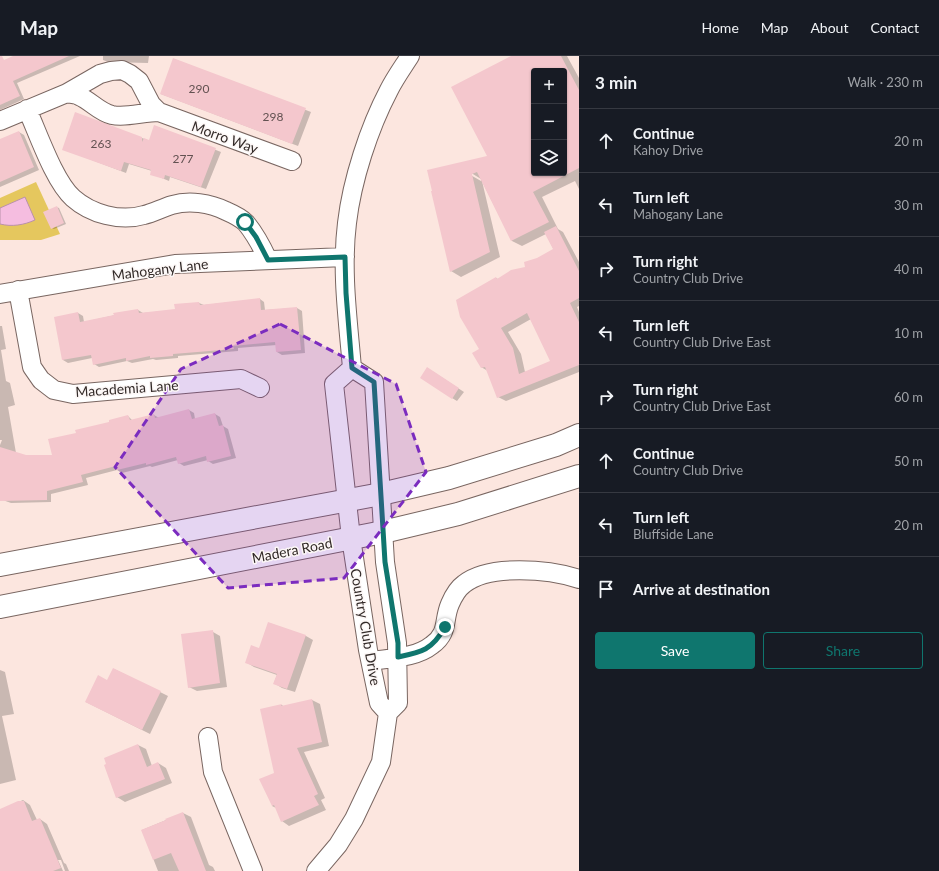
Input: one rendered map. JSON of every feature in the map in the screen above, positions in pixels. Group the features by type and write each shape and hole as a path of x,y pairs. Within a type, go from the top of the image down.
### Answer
{"main road":[{"path":"0,565 381,494 449,478 556,445 579,435"},
{"name":"Madera Road","path":"0,607 383,532 458,514 579,476"}],"street":[{"path":"352,368 346,293 345,257 347,222 355,181 368,139 389,91 410,56"},
{"path":"0,121 67,93 100,74 122,70 139,81 152,104 159,112"},
{"name":"Morro Way","path":"67,93 78,95 102,112 112,115 123,116 148,112 159,112 292,161"},
{"path":"27,109 57,176 72,197 84,206 98,213 128,218 143,216 173,205 187,203 205,204 221,208 245,222 256,237 268,260"},
{"name":"Mahogany Lane","path":"0,294 176,264 345,257"},
{"name":"Macademia Lane","path":"18,290 32,367 41,380 54,390 73,394 241,380 260,388"},
{"name":"Country Club Drive","path":"316,871 338,845 354,819 382,762 388,712 398,703 398,643 385,562 374,382 352,368 334,384 351,538 371,661 379,703 388,712"},
{"path":"371,661 398,657 425,650 438,640 445,627 449,605 457,590 473,579 488,573 515,570 542,571 579,579"},
{"path":"208,737 213,772 253,871"}],"highlighted area":[{"path":"280,324 396,384 426,472 344,578 228,588 115,467 181,369"}],"shaded area":[{"path":"36,182 60,234 41,240 0,240 0,198"},
{"path":"25,197 35,220 18,225 0,224 0,208"}],"building":[{"path":"0,56 2,56 4,60 13,56 69,56 13,81 20,96 0,105"},
{"path":"511,56 561,56 579,90 579,168 567,174 567,68 531,68 531,176 564,176 533,192 549,222 511,241 477,172 472,174 490,252 450,272 427,170 487,156 451,87"},
{"path":"173,58 306,108 292,144 160,94"},
{"path":"75,112 142,137 142,142 144,138 149,140 154,125 216,148 201,187 165,175 164,179 150,175 151,170 124,162 121,171 62,150"},
{"path":"19,131 34,167 0,182 0,139"},
{"path":"57,206 64,223 51,229 43,212"},
{"path":"556,226 579,271 579,298 570,303 579,322 579,365 497,398 485,367 481,368 472,353 479,349 460,317 456,300 496,277 497,279 511,270 525,267 524,262 537,258 553,249 544,232","holes":["527,313 550,361 519,374 513,348 501,328"]},
{"path":"260,298 261,310 297,307 301,350 276,352 275,342 233,346 234,349 173,354 173,356 150,358 150,356 126,361 126,358 93,365 91,355 62,360 54,317 78,312 80,322 114,315 113,313 138,309 139,313 175,309 174,304 199,302 200,305"},
{"path":"427,367 459,388 452,399 420,378"},
{"path":"189,409 192,419 215,413 219,426 223,425 231,456 207,462 206,456 178,464 176,457 146,465 146,463 117,470 116,466 81,475 83,482 47,491 47,500 0,501 0,447 26,455 52,455 48,439 76,433 75,430 109,422 109,420 128,415 130,420 154,414 155,418"},
{"path":"268,622 306,635 287,689 273,684 277,674 245,663 251,645 259,648"},
{"path":"213,630 220,683 188,688 181,634"},
{"path":"113,668 161,691 142,730 85,702 98,675 107,680"},
{"path":"312,699 322,742 297,748 318,794 314,796 319,805 281,822 274,805 272,806 259,779 274,773 260,709"},
{"path":"138,744 147,767 158,762 165,779 116,798 104,765 106,764 104,758"},
{"path":"18,801 24,801 32,821 40,818 61,868 53,871 0,871 0,809"},
{"path":"183,812 206,871 179,871 171,853 153,860 141,830"}],"route":[{"path":"245,222 256,237 268,260 345,257 346,293 352,368 374,382 385,562 398,643 398,657 425,650 438,640 445,627"}]}
